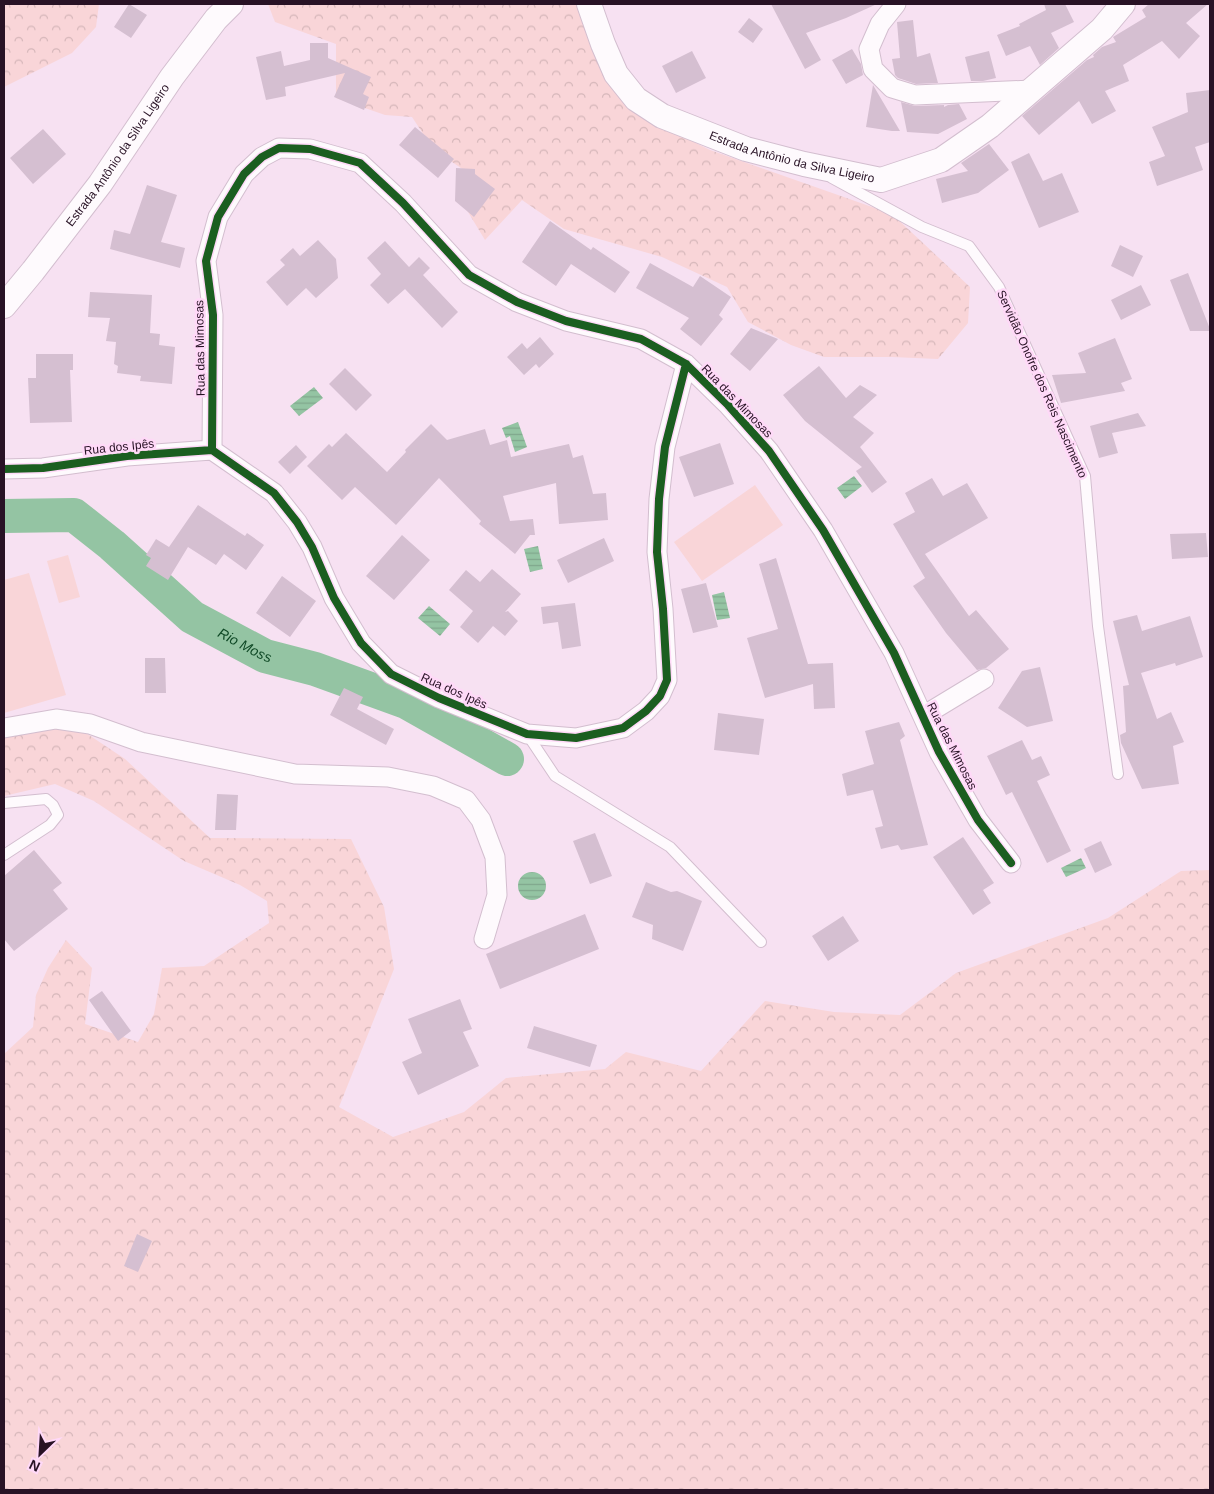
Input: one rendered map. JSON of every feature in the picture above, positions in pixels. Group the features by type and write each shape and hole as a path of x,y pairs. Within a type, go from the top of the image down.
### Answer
{"street":[{"name":"Estrada Antônio da Silva Ligeiro","path":"589,4 616,74 636,98 662,116 746,149 804,164 881,180 940,160 990,126 1102,29 1123,4"},
{"path":"896,4 880,24 868,50 873,69 892,88 915,95 1032,90"},
{"name":"Estrada Antônio da Silva Ligeiro","path":"4,306 100,184 219,9"},
{"name":"Rua das Mimosas","path":"212,450 213,314 206,260 218,217 244,174 262,157 279,148 310,149 360,163 403,203 469,275 518,302 566,321 641,338 686,364 728,405 769,451 823,530 894,653 940,752 978,820 1011,863"},
{"name":"Rua dos Ipês","path":"4,469 43,468 128,456 212,450 274,493 297,522 312,548 334,598 360,642 391,674 439,698 527,734 576,738 623,728 646,711 660,696 667,680 664,609 657,552 659,498 665,447 686,364"},
{"path":"923,716 984,679"},
{"path":"4,728 56,719 90,724 141,742 295,774 388,778 433,786 466,800 482,820 495,857 497,895 484,939"}],"lane":[{"name":"Servidão Onofre dos Reis Nascimento","path":"804,164 922,226 969,246 998,287 1086,476 1098,626 1118,774"},
{"path":"527,734 555,776 670,847 761,942"},
{"path":"4,803 46,799 53,805 58,815 50,825 4,855"}],"green space":[{"path":"4,4 99,4 96,27 72,53 4,87"},
{"path":"268,4 585,4 597,51 632,111 710,150 892,214 970,287 968,323 938,359 824,357 791,345 748,322 727,287 662,257 564,229 522,200 485,240 465,207 480,181 433,149 412,117 385,115 336,98 336,44 275,22"},
{"path":"755,485 783,525 702,581 674,542"},
{"path":"68,555 80,597 59,603 47,561"},
{"path":"29,573 66,695 4,713 4,580"},
{"path":"4,725 83,731 125,759 210,838 351,839 384,907 394,969 339,1107 393,1137 464,1112 506,1078 605,1069 626,1052 701,1071 765,1001 834,1012 900,1015 956,973 1108,918 1181,871 1210,870 1210,1490 4,1490 4,1054 33,1027 36,995 48,968 66,940 92,968 85,1024 138,1042 154,1014 162,968 204,966 269,923 267,901 240,885 184,861 94,801 55,784 4,796"}],"shaded area":[{"path":"314,387 323,398 299,416 290,406"},
{"path":"518,422 527,447 515,452 510,436 506,438 502,428"},
{"path":"854,476 862,486 845,499 837,488"},
{"path":"538,546 543,569 530,572 524,549"},
{"path":"724,592 730,618 717,620 712,595"},
{"path":"429,606 450,624 440,636 418,618"},
{"path":"1081,858 1086,868 1066,877 1061,868"},
{"path":"532,872 542,876 546,886 542,896 532,900 522,896 518,886 522,876"}],"building":[{"path":"129,4 147,15 131,38 114,27"},
{"path":"771,4 877,4 806,33 821,60 805,69"},
{"path":"1044,4 1065,4 1074,22 1051,33 1059,48 1040,65 1030,46 1006,56 997,35 1020,26 1019,24 1046,10"},
{"path":"1149,4 1208,4 1186,23 1200,36 1179,59 1162,41 1123,65 1129,81 1105,91 1116,111 1092,124 1079,101 1039,135 1022,116 1087,60 1094,57 1093,55 1102,47 1116,42 1113,37 1146,17 1142,10"},
{"path":"749,18 763,29 753,43 738,32"},
{"path":"913,20 917,57 930,53 938,83 916,84 898,78 895,75 892,59 900,58 897,22"},
{"path":"310,43 328,43 328,58 371,77 363,94 369,97 364,110 334,97 345,73 285,87 286,96 266,100 256,57 281,51 284,66 310,60"},
{"path":"852,49 861,64 863,75 846,84 832,60"},
{"path":"692,51 706,78 676,93 662,66"},
{"path":"989,51 996,78 971,81 965,57"},
{"path":"873,85 900,131 866,127"},
{"path":"1210,90 1210,142 1195,147 1203,170 1157,186 1149,162 1165,156 1152,127 1188,112 1186,93"},
{"path":"901,102 915,106 944,105 944,107 959,104 967,119 938,134 907,132"},
{"path":"415,127 454,159 438,178 399,145"},
{"path":"43,129 66,154 33,184 10,158"},
{"path":"989,144 1009,170 978,193 942,203 936,179 968,171 961,163"},
{"path":"1029,153 1043,181 1062,173 1079,212 1039,228 1011,162"},
{"path":"456,168 475,169 475,174 495,189 474,217 455,201"},
{"path":"147,185 177,195 161,242 185,248 180,268 110,249 114,230 130,234"},
{"path":"550,221 591,250 593,247 630,272 615,293 571,264 556,286 522,262"},
{"path":"318,240 336,259 338,278 316,298 306,288 287,306 266,282 285,265 280,260 293,248 300,256"},
{"path":"385,241 409,267 419,257 430,268 423,275 458,312 442,328 405,289 388,304 370,285 381,274 367,258"},
{"path":"1120,245 1143,256 1133,277 1111,266"},
{"path":"650,263 693,287 700,276 731,297 719,315 723,319 701,346 680,329 689,318 636,288"},
{"path":"1188,273 1210,331 1190,331 1170,280"},
{"path":"1141,285 1151,305 1121,320 1111,300"},
{"path":"90,292 152,295 150,333 160,334 159,345 175,347 172,384 140,381 141,376 117,373 118,366 114,364 116,342 106,341 110,318 88,317"},
{"path":"751,328 778,339 750,371 730,354"},
{"path":"540,337 554,354 539,368 536,364 524,375 507,357 522,343 527,349"},
{"path":"1115,338 1132,379 1121,383 1125,391 1061,403 1052,375 1086,373 1078,353"},
{"path":"36,354 73,354 73,370 70,370 72,422 30,423 28,378 36,378"},
{"path":"819,366 846,398 860,385 877,395 853,417 874,433 860,447 887,482 872,493 856,471 862,467 805,421 783,395"},
{"path":"345,368 372,395 356,411 329,384"},
{"path":"1138,413 1146,426 1112,433 1118,453 1099,458 1090,426"},
{"path":"431,424 447,440 485,429 490,445 507,440 511,457 569,444 573,458 583,455 593,494 606,493 608,520 559,524 556,483 503,496 510,521 533,519 535,535 530,535 515,554 479,524 481,521 439,478 396,525 355,487 342,500 307,466 329,444 332,447 346,433 387,472 406,452 405,450"},
{"path":"720,443 734,484 694,497 679,457"},
{"path":"296,445 307,457 290,474 278,462"},
{"path":"932,478 943,496 967,483 988,518 925,554 969,616 976,610 1009,649 986,668 977,670 946,633 913,586 925,578 893,524 915,512 905,493"},
{"path":"198,505 245,536 247,533 264,545 246,570 224,554 216,565 188,547 168,580 146,566 151,558 146,555 156,539 169,547"},
{"path":"1206,533 1208,557 1172,559 1170,534"},
{"path":"402,535 430,560 394,600 366,576"},
{"path":"604,538 614,561 568,583 557,560"},
{"path":"776,558 808,664 833,663 835,708 814,709 813,684 765,698 747,638 778,629 759,564"},
{"path":"492,569 521,594 505,612 508,611 518,621 505,636 493,626 478,643 460,627 473,611 449,590 466,570 480,582"},
{"path":"282,576 316,601 290,637 256,613"},
{"path":"706,583 718,627 693,633 681,589"},
{"path":"575,603 581,646 562,649 558,622 543,624 541,607"},
{"path":"1137,615 1142,631 1190,616 1203,657 1176,666 1175,663 1141,673 1157,719 1171,712 1184,742 1173,746 1179,784 1142,789 1121,743 1120,735 1126,732 1123,686 1129,685 1113,621"},
{"path":"145,658 165,658 166,693 145,693"},
{"path":"1040,667 1053,721 1027,727 998,708 1022,671"},
{"path":"344,688 363,697 357,709 394,729 386,745 330,715"},
{"path":"718,713 764,719 759,755 714,750"},
{"path":"899,722 905,736 900,740 928,845 901,850 898,845 881,849 875,828 883,826 873,790 847,796 842,774 874,764 865,731"},
{"path":"1022,740 1032,760 1041,756 1050,775 1037,781 1071,851 1047,863 1012,792 1006,795 987,756"},
{"path":"217,794 238,795 236,830 215,830"},
{"path":"595,833 612,876 590,884 573,841"},
{"path":"963,837 994,883 983,890 991,903 973,915 933,857"},
{"path":"1101,841 1112,865 1095,873 1084,849"},
{"path":"34,850 62,883 53,890 68,909 14,951 4,939 4,876"},
{"path":"646,882 702,901 683,951 652,939 653,925 632,917"},
{"path":"585,914 599,949 500,989 486,954"},
{"path":"843,916 859,941 828,961 812,936"},
{"path":"102,991 131,1031 118,1041 89,1000"},
{"path":"460,999 472,1029 463,1032 479,1066 418,1095 402,1062 422,1053 408,1019"},
{"path":"534,1026 597,1045 590,1067 527,1048"},
{"path":"137,1234 152,1241 138,1272 124,1266"}],"waterway":[{"name":"Rio Moss","path":"4,516 74,515 112,545 192,617 265,656 315,669 406,702 507,759"}],"cycle path":[{"path":"212,450 213,315 206,261 218,217 244,174 262,157 279,148 310,149 360,163 403,203 469,275 517,302 566,321 641,339 686,364 728,405 769,451 823,530 894,653 939,752 978,820 1011,863"},
{"path":"4,469 43,468 127,456 212,450 274,493 297,522 312,547 334,598 361,643 391,674 439,698 527,734 576,738 623,728 646,711 660,696 667,680 663,609 657,552 659,499 665,447 686,364"}]}
